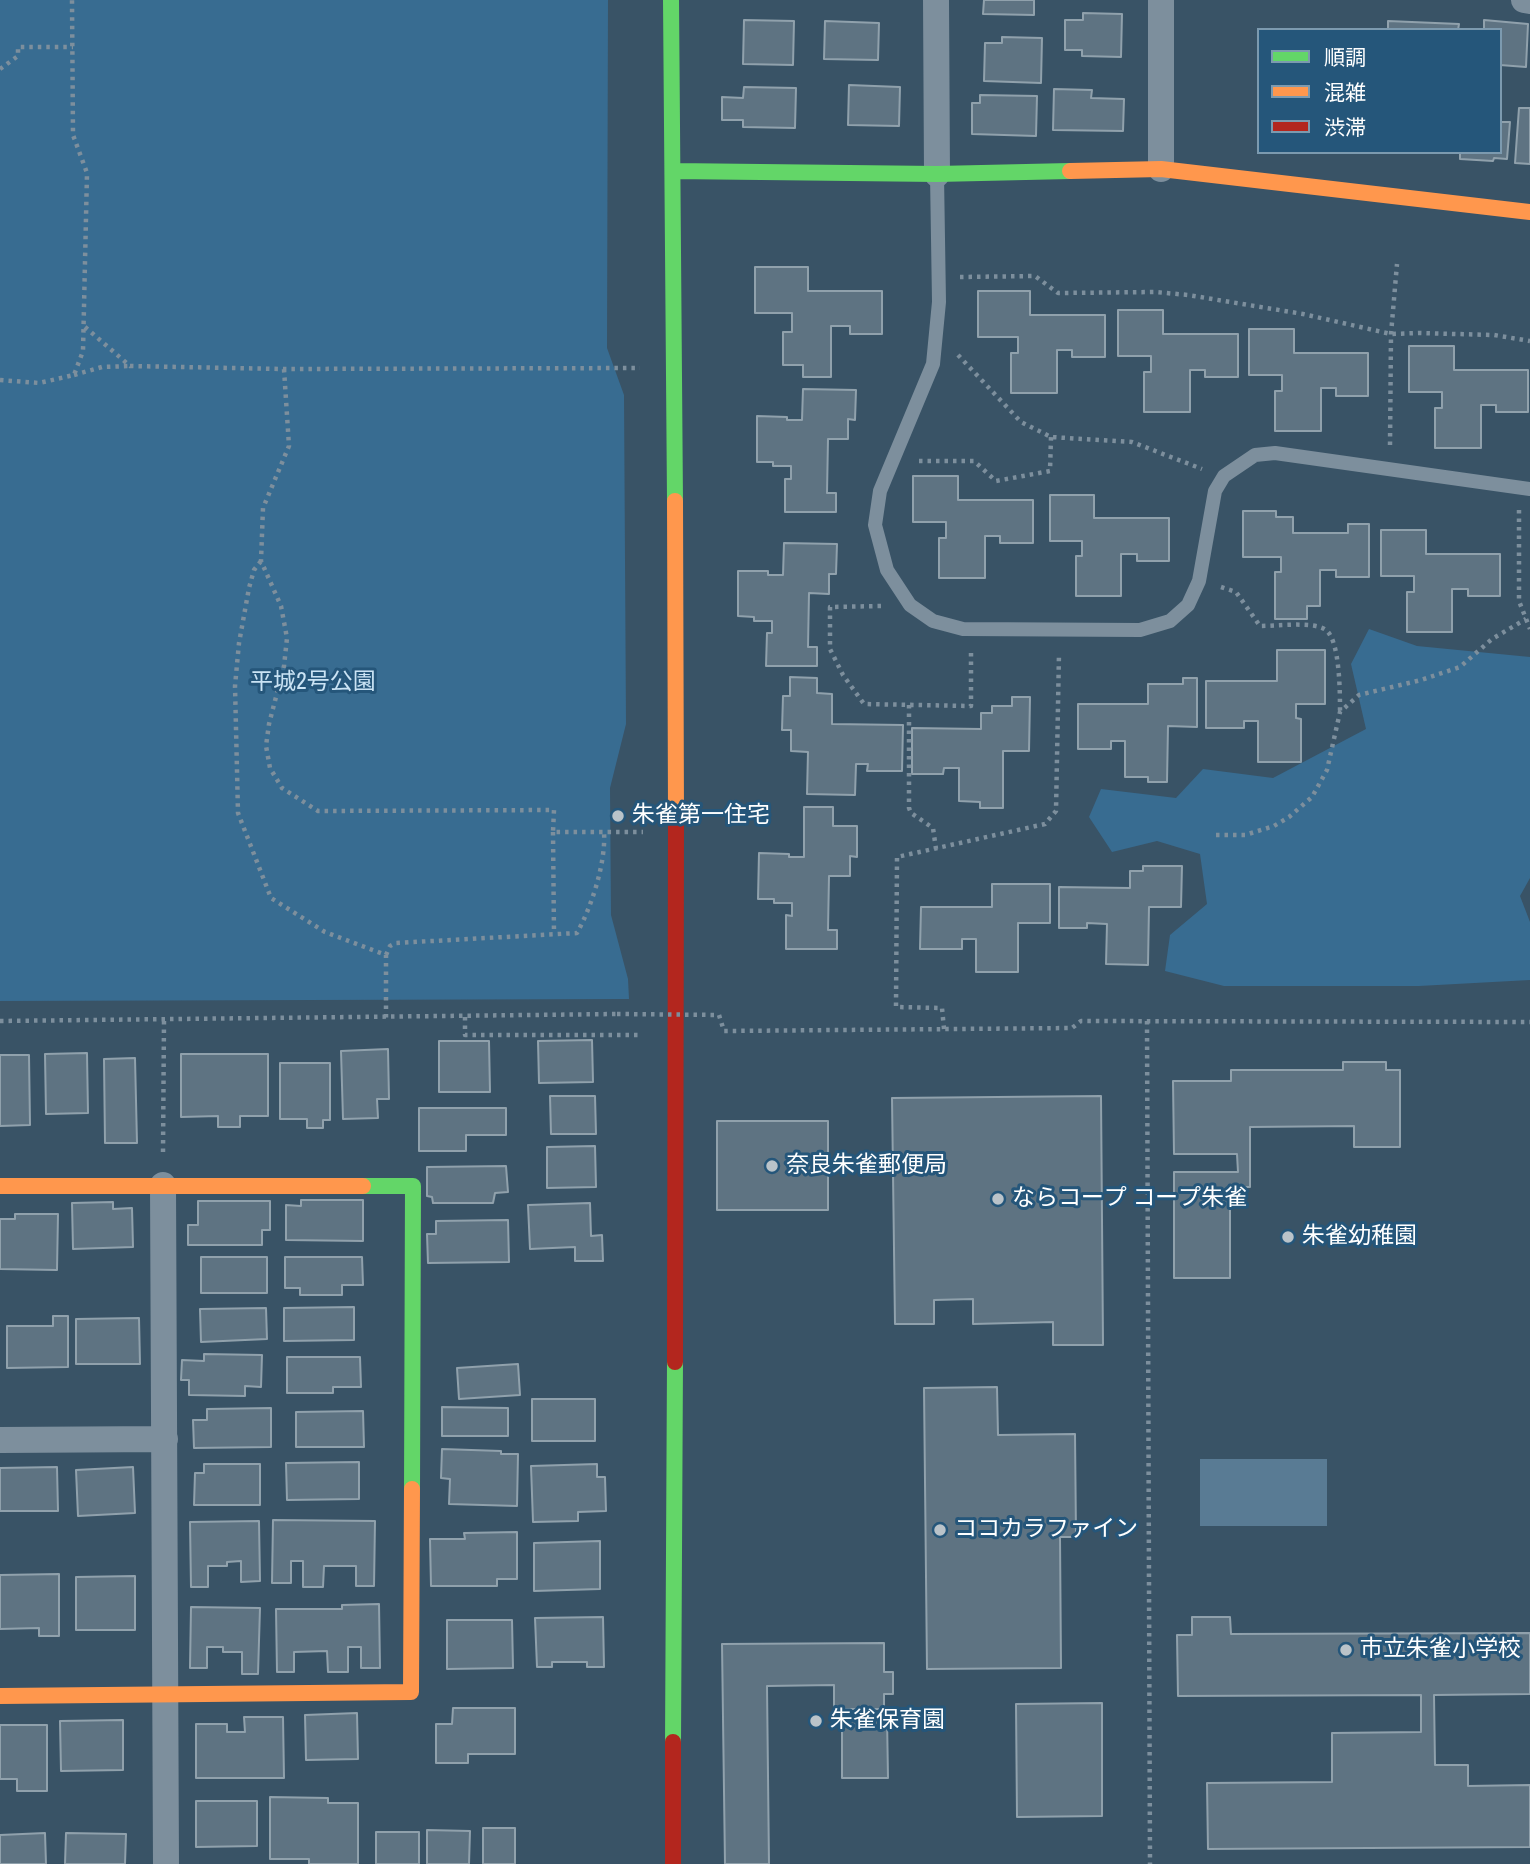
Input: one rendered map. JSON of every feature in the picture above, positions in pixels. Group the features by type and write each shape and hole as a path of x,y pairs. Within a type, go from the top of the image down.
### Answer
{"street":[{"path":"671,0 675,833 673,1864"},
{"path":"936,0 937,174"},
{"path":"1161,0 1161,169"},
{"path":"1524,0 1530,1"},
{"path":"673,171 937,174 1161,169 1530,212"},
{"path":"163,1185 166,1864"},
{"path":"0,1186 413,1186 411,1692 0,1696"},
{"path":"0,1440 165,1439"}],"lane":[{"path":"937,174 938,277 933,364 880,491 875,525 887,570 910,605 933,621 963,629 1059,630 1140,630 1170,621 1188,605 1199,581 1215,491 1238,464 1255,455 1275,453 1525,489"}],"path":[{"path":"72,0 73,135 87,173 85,327 83,351 74,375"},
{"path":"0,69 18,57 18,47 73,47"},
{"path":"1390,469 1391,334 1397,264"},
{"path":"938,277 1035,276 1058,293 1154,292 1188,295 1303,314 1391,334 1494,335 1530,341"},
{"path":"85,327 130,366"},
{"path":"935,345 962,357 1021,422 1051,437 1132,442 1210,472 1222,480"},
{"path":"0,380 39,383 102,367 130,366 284,369 674,368"},
{"path":"284,369 289,446 263,508 261,561 281,607 287,638 284,666 266,746 270,768 282,788 317,811 554,810 554,934"},
{"path":"893,462 974,461 996,481 1050,471 1051,437"},
{"path":"1525,489 1519,601 1530,629"},
{"path":"261,561 254,570 248,588 235,686 238,813 271,898 326,932 386,955"},
{"path":"1199,581 1236,592 1260,626 1312,625 1325,629 1334,640 1340,712 1327,770 1312,797 1274,826 1245,835 1216,835"},
{"path":"910,605 830,607 830,649 864,704 971,706 972,629"},
{"path":"1340,712 1359,695 1422,680 1460,667 1492,639 1526,619"},
{"path":"944,1029 943,1008 895,1006 897,856 1045,824 1056,811 1059,630"},
{"path":"909,705 909,808 911,813 933,828 936,849"},
{"path":"553,831 675,833"},
{"path":"387,1018 386,955 390,946 396,943 578,933 605,851 604,832"},
{"path":"0,1021 719,1015 724,1031 1072,1028 1081,1021 1530,1022"},
{"path":"465,1017 465,1035 638,1035"},
{"path":"163,1185 164,1020"},
{"path":"1147,1021 1150,1864"}],"green space":[{"name":"平城2号公園","path":"0,0 608,0 607,348 624,395 626,724 610,788 611,915 628,979 629,999 0,1001"},
{"path":"1369,629 1417,646 1530,657 1530,878 1520,896 1530,922 1530,980 1419,986 1224,986 1165,971 1170,935 1207,904 1200,854 1157,841 1112,852 1089,817 1101,789 1176,798 1203,769 1273,778 1366,729 1351,664"}],"shaded area":[{"path":"1200,1459 1327,1459 1327,1526 1200,1526"}],"building":[{"path":"984,0 1034,0 1034,15 983,14"},
{"path":"1083,13 1122,14 1121,57 1082,56 1082,50 1065,50 1065,20 1083,20"},
{"path":"744,20 794,21 793,65 743,64"},
{"path":"1484,20 1528,24 1526,67 1502,65 1502,28 1484,28"},
{"path":"825,21 879,23 878,60 824,59"},
{"path":"1388,21 1459,24 1458,28 1388,28"},
{"path":"1002,37 1042,38 1041,83 984,81 985,43 1002,43"},
{"path":"849,85 900,87 899,126 848,125"},
{"path":"744,87 796,88 795,128 743,127 743,120 722,120 722,97 743,98"},
{"path":"1054,89 1092,90 1091,98 1124,99 1123,131 1053,130"},
{"path":"980,95 1037,96 1036,136 972,134 972,103 980,103"},
{"path":"1519,108 1530,108 1530,164 1515,163"},
{"path":"1502,122 1510,122 1507,159 1460,159 1460,154 1502,154"},
{"path":"755,267 808,267 808,291 882,291 882,334 850,334 850,326 831,326 831,377 803,377 803,365 783,365 783,332 792,332 792,313 755,313"},
{"path":"978,291 1030,291 1030,315 1105,315 1105,357 1072,357 1072,350 1057,350 1057,393 1011,393 1011,353 1018,353 1018,337 978,337"},
{"path":"1118,310 1163,310 1163,334 1238,334 1238,377 1205,377 1205,370 1190,370 1190,412 1144,412 1144,372 1151,372 1151,356 1118,356"},
{"path":"1249,329 1294,329 1294,353 1368,353 1368,396 1336,396 1336,388 1321,388 1321,431 1275,431 1275,391 1282,391 1282,375 1249,375"},
{"path":"1409,346 1454,346 1454,370 1528,370 1528,412 1496,412 1496,405 1481,405 1481,448 1435,448 1435,408 1442,408 1442,392 1409,392"},
{"path":"803,389 856,390 855,420 848,419 848,439 828,439 827,493 836,493 836,512 785,512 785,479 791,479 791,466 773,466 773,462 757,462 757,416 802,420"},
{"path":"913,476 958,476 958,500 1033,500 1033,543 1000,543 1000,536 985,536 985,578 939,578 939,538 946,538 946,522 913,522"},
{"path":"1050,495 1094,495 1094,518 1169,518 1169,561 1137,561 1137,554 1121,554 1121,596 1076,596 1076,556 1082,556 1082,541 1050,541"},
{"path":"1243,511 1276,511 1276,517 1293,517 1293,533 1348,533 1348,524 1369,524 1369,577 1336,577 1336,570 1320,570 1320,606 1307,606 1307,619 1275,619 1275,572 1281,572 1281,557 1243,557"},
{"path":"1381,530 1426,530 1426,554 1500,554 1500,596 1468,596 1468,589 1452,589 1452,632 1407,632 1407,592 1414,592 1414,576 1381,576"},
{"path":"784,543 837,544 836,574 829,574 829,594 809,593 808,647 817,647 817,666 766,666 767,633 772,633 772,621 754,621 754,617 738,616 738,571 768,571 768,575 783,575"},
{"path":"1277,650 1325,650 1325,704 1296,704 1296,718 1301,719 1301,762 1258,762 1258,721 1244,721 1244,728 1206,728 1206,681 1277,681"},
{"path":"790,677 817,678 817,693 832,694 832,724 903,725 902,771 867,771 868,764 856,764 855,795 807,794 808,752 791,751 791,730 782,730 783,696 790,696"},
{"path":"1183,678 1197,678 1197,727 1168,726 1167,782 1148,782 1148,777 1125,777 1125,741 1111,741 1111,749 1078,749 1078,704 1148,704 1148,684 1183,684"},
{"path":"1012,697 1030,697 1029,751 1003,751 1003,808 980,808 980,802 959,801 959,768 944,768 943,774 912,774 912,728 981,729 981,713 992,713 992,706 1012,706"},
{"path":"804,807 833,807 833,826 857,826 857,857 850,856 850,876 829,876 828,930 837,930 837,949 786,949 786,915 792,916 792,903 774,903 774,899 758,899 759,853 804,857"},
{"path":"1143,866 1182,866 1181,907 1149,907 1148,965 1106,964 1107,924 1087,923 1087,928 1059,928 1059,887 1130,888 1130,871 1143,871"},
{"path":"992,884 1050,884 1050,923 1018,923 1018,972 976,972 976,939 962,939 962,949 920,949 921,907 992,907"},
{"path":"592,1040 593,1082 539,1083 538,1041"},
{"path":"439,1041 489,1041 490,1092 439,1092"},
{"path":"388,1049 389,1099 377,1099 378,1118 343,1119 341,1051"},
{"path":"87,1053 88,1113 46,1114 45,1054"},
{"path":"181,1054 268,1054 268,1116 240,1116 240,1127 218,1127 218,1116 181,1117"},
{"path":"0,1055 29,1055 30,1125 0,1126"},
{"path":"135,1058 137,1143 105,1143 104,1059"},
{"path":"1343,1062 1386,1062 1386,1070 1400,1070 1400,1147 1354,1147 1354,1126 1250,1127 1250,1187 1230,1187 1230,1278 1174,1278 1174,1172 1238,1172 1237,1154 1174,1154 1173,1081 1231,1081 1231,1070 1343,1070"},
{"path":"280,1063 330,1063 330,1120 323,1120 323,1128 307,1128 307,1119 280,1119"},
{"path":"550,1096 595,1096 596,1134 551,1134"},
{"name":"ならコープ コープ朱雀","path":"1101,1096 1103,1345 1053,1345 1053,1322 973,1324 973,1299 934,1300 934,1324 895,1324 892,1098"},
{"path":"419,1108 506,1108 506,1135 466,1135 466,1151 419,1151"},
{"name":"奈良朱雀郵便局","path":"717,1121 828,1121 828,1210 717,1210"},
{"path":"595,1146 596,1187 547,1188 547,1147"},
{"path":"506,1166 508,1192 495,1193 493,1203 433,1203 432,1197 427,1196 427,1167"},
{"path":"301,1200 363,1200 363,1241 286,1240 286,1205 301,1206"},
{"path":"198,1201 270,1201 270,1230 262,1230 262,1245 188,1245 188,1225 198,1225"},
{"path":"113,1202 113,1209 132,1208 133,1247 73,1249 72,1203"},
{"path":"590,1203 591,1236 602,1235 603,1261 575,1261 575,1247 530,1249 528,1205"},
{"path":"15,1214 58,1214 57,1270 0,1269 0,1219 15,1219"},
{"path":"508,1220 509,1262 428,1263 427,1234 436,1234 436,1221"},
{"path":"201,1257 267,1257 267,1293 201,1293"},
{"path":"285,1257 362,1257 363,1285 342,1285 342,1295 300,1295 300,1288 285,1288"},
{"path":"354,1307 354,1340 284,1341 284,1308"},
{"path":"266,1308 267,1339 201,1342 200,1309"},
{"path":"53,1316 68,1316 68,1367 7,1368 7,1326 53,1326"},
{"path":"139,1318 140,1364 76,1364 76,1319"},
{"path":"204,1354 262,1355 261,1387 245,1386 245,1396 189,1395 189,1380 181,1380 182,1360 204,1361"},
{"path":"287,1357 360,1357 361,1387 333,1387 333,1393 287,1393"},
{"path":"518,1364 520,1395 459,1399 457,1368"},
{"path":"997,1387 998,1435 1075,1434 1076,1537 1060,1537 1061,1668 927,1669 924,1388"},
{"path":"532,1399 595,1399 595,1441 532,1441"},
{"path":"442,1407 508,1408 508,1436 442,1436"},
{"path":"271,1408 271,1447 194,1448 193,1420 207,1420 207,1409"},
{"path":"363,1411 364,1447 296,1447 296,1412"},
{"path":"442,1449 518,1454 517,1506 449,1504 450,1479 441,1478"},
{"path":"359,1462 359,1499 287,1500 286,1463"},
{"path":"204,1464 260,1464 260,1505 194,1505 195,1473 204,1473"},
{"path":"597,1464 597,1477 605,1477 606,1511 578,1512 578,1521 533,1522 531,1466"},
{"path":"57,1467 58,1511 0,1511 0,1468"},
{"path":"133,1467 135,1513 78,1516 76,1470"},
{"path":"273,1520 375,1521 374,1586 356,1586 356,1566 324,1566 323,1587 303,1587 303,1561 291,1561 291,1583 272,1583"},
{"path":"259,1521 260,1581 241,1582 241,1561 227,1562 227,1566 208,1566 208,1587 191,1587 190,1522"},
{"path":"517,1532 517,1579 497,1579 497,1586 431,1586 430,1539 465,1539 464,1533"},
{"path":"600,1541 600,1589 534,1591 534,1543"},
{"path":"59,1574 59,1636 39,1636 39,1628 0,1629 0,1575"},
{"path":"135,1576 135,1630 76,1630 76,1577"},
{"path":"379,1604 380,1668 361,1668 361,1647 348,1647 348,1672 328,1672 327,1651 294,1652 294,1672 277,1672 276,1609 342,1609 342,1605"},
{"path":"191,1607 260,1608 258,1674 242,1674 242,1652 223,1652 223,1647 207,1647 207,1668 190,1668"},
{"path":"603,1617 604,1667 587,1667 587,1662 552,1662 552,1667 537,1667 535,1618"},
{"path":"1192,1617 1230,1617 1231,1634 1530,1633 1530,1694 1434,1695 1435,1765 1468,1765 1468,1786 1530,1785 1530,1847 1208,1849 1207,1783 1332,1782 1332,1733 1421,1732 1421,1695 1178,1696 1177,1635 1192,1635"},
{"path":"447,1620 512,1620 513,1668 447,1669"},
{"path":"884,1643 884,1672 893,1672 893,1694 884,1694 884,1709 834,1709 834,1685 767,1686 769,1864 725,1864 722,1644"},
{"path":"1102,1703 1102,1816 1017,1817 1016,1704"},
{"path":"453,1708 515,1708 515,1754 468,1754 468,1763 436,1763 436,1724 452,1724"},
{"path":"357,1713 358,1759 306,1760 305,1715"},
{"path":"244,1717 283,1717 284,1778 196,1778 196,1724 227,1724 227,1732 245,1732"},
{"path":"842,1717 887,1717 888,1778 842,1778"},
{"path":"123,1720 123,1770 61,1771 60,1721"},
{"path":"0,1725 47,1725 47,1791 17,1791 17,1779 0,1779"},
{"path":"270,1797 328,1798 328,1803 358,1803 358,1864 309,1864 309,1859 270,1859"},
{"path":"196,1801 257,1801 257,1846 196,1847"},
{"path":"483,1828 515,1828 515,1864 483,1864"},
{"path":"427,1830 470,1831 469,1864 427,1864"},
{"path":"376,1832 419,1832 419,1864 376,1864"},
{"path":"45,1833 46,1864 0,1864 0,1835"},
{"path":"66,1833 126,1834 125,1864 65,1864"}],"traffic: fast":[{"path":"671,0 675,501"},
{"path":"673,171 937,174 1070,171"},
{"path":"363,1186 413,1186 412,1489"},
{"path":"673,1742 675,1362"}],"traffic: slow":[{"path":"1070,171 1161,169 1530,212"},
{"path":"675,501 676,817"},
{"path":"0,1186 363,1186"},
{"path":"0,1696 411,1692 412,1489"}],"traffic: jam":[{"path":"675,1362 676,817"},
{"path":"673,1742 673,1864"}],"place":[{"name":"朱雀第一住宅","path":"618,816"},
{"name":"奈良朱雀郵便局","path":"772,1166"},
{"name":"ならコープ コープ朱雀","path":"998,1199"},
{"name":"朱雀幼稚園","path":"1288,1237"},
{"name":"ココカラファイン","path":"940,1530"},
{"name":"市立朱雀小学校","path":"1346,1650"},
{"name":"朱雀保育園","path":"816,1721"}]}
